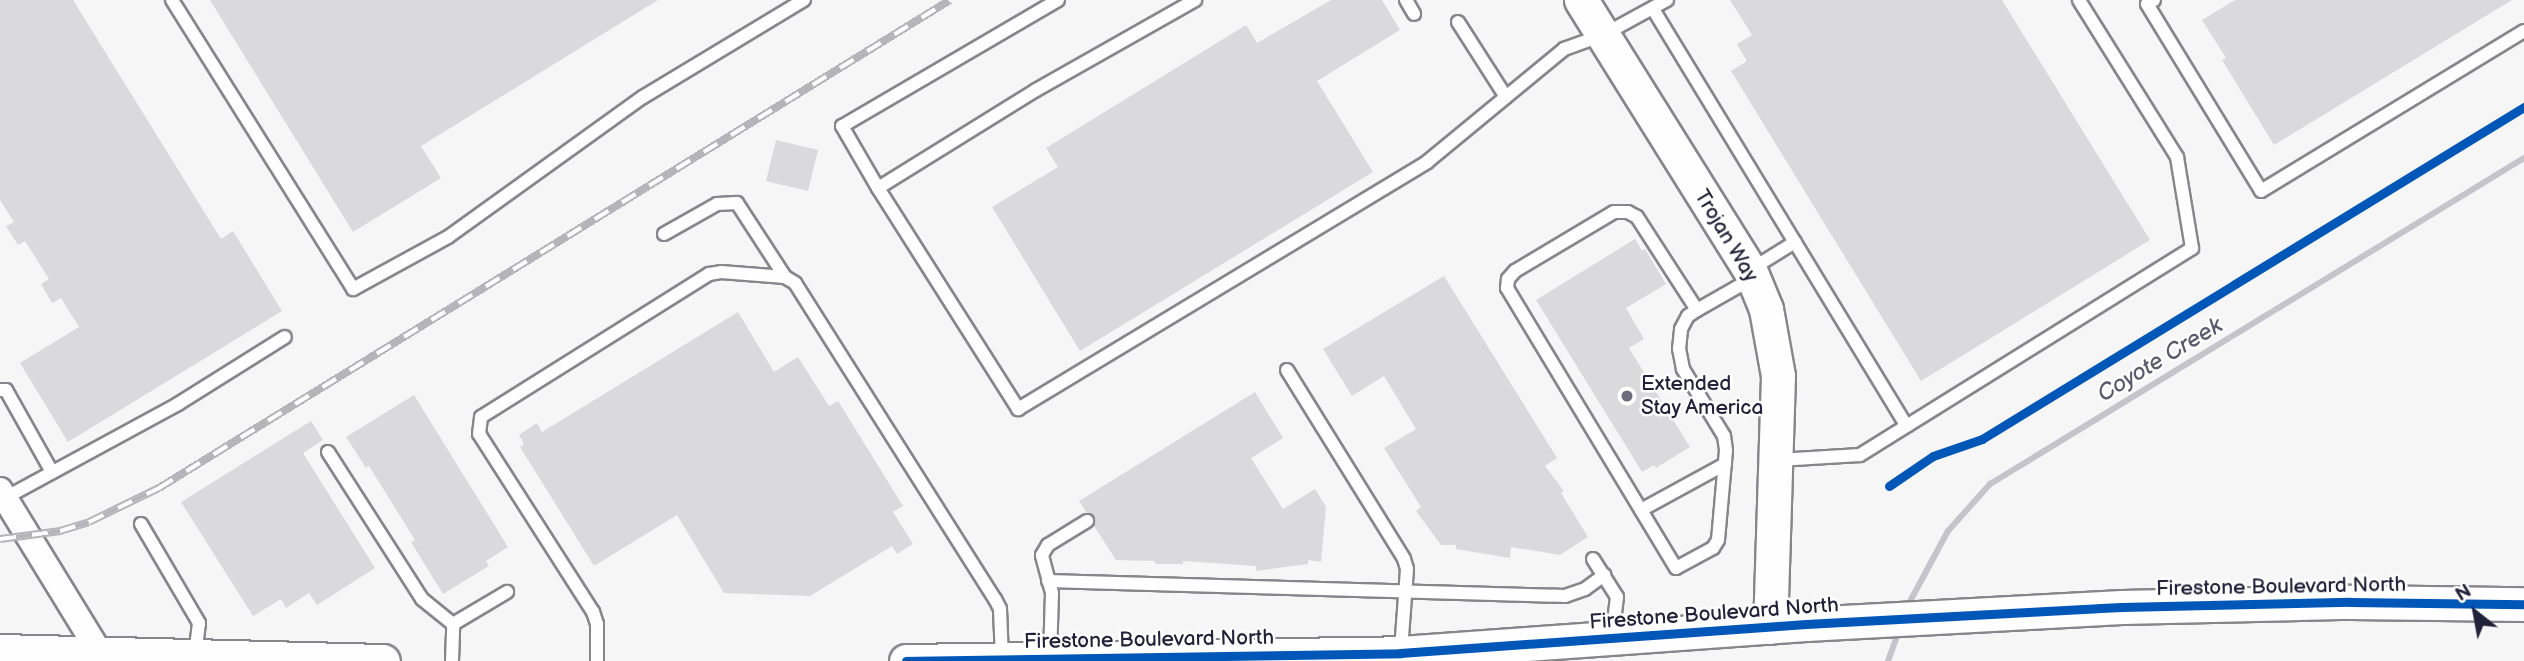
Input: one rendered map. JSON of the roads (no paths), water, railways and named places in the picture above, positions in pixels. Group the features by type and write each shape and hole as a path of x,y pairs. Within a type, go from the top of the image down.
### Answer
{"street":[{"name":"Trojan Way","path":"1581,0 1752,274 1766,309 1778,376 1770,627"},
{"path":"3,494 102,655"},
{"name":"Firestone Boulevard North","path":"906,661 1400,653 1945,615 2122,607 2350,602 2524,604"},
{"path":"0,651 383,661"}],"lane":[{"path":"172,0 353,289 448,237 643,97 804,0"},
{"path":"1058,0 842,126 878,188 1018,409 1427,162 1564,49 1603,35 1667,0"},
{"path":"878,188 1036,90 1195,0"},
{"path":"1406,0 1414,14"},
{"path":"1774,460 1860,455 2192,248 2176,158 2079,0"},
{"path":"2154,0 2147,4 2261,191 2524,31"},
{"path":"1653,9 1908,426"},
{"path":"1458,22 1506,97"},
{"path":"664,234 717,204 737,203 785,277 795,283 995,599 1000,608 1002,660"},
{"path":"1697,310 1637,218 1628,212 1614,212 1515,271 1508,279 1507,288 1676,568 1713,548 1718,540 1725,464 1724,436 1683,369 1679,349 1681,329 1688,316 1752,274 1795,242"},
{"path":"597,661 597,624 593,612 479,434 481,417 709,274 785,277"},
{"path":"3,494 52,472 178,404 285,337"},
{"path":"1287,370 1404,559 1407,569 1400,653"},
{"path":"0,390 6,390 52,472"},
{"path":"328,452 422,599 453,624"},
{"path":"1641,510 1725,464"},
{"path":"1050,659 1052,593 1042,555 1048,545 1087,521"},
{"path":"141,524 198,623 195,657"},
{"path":"1593,559 1617,597 1611,639"},
{"path":"1048,581 1566,596 1585,589 1604,575"},
{"path":"453,624 507,593"},
{"path":"452,661 453,624"}],"waterway":[{"name":"Coyote Creek","path":"1907,607 1948,531 1990,484 2524,158"},
{"name":"Coyote Creek","path":"1888,661 1899,630"}],"railway":[{"path":"0,539 60,531 89,522 159,488 950,0"}],"place":[{"name":"Extended Stay America","path":"1627,396"}]}
